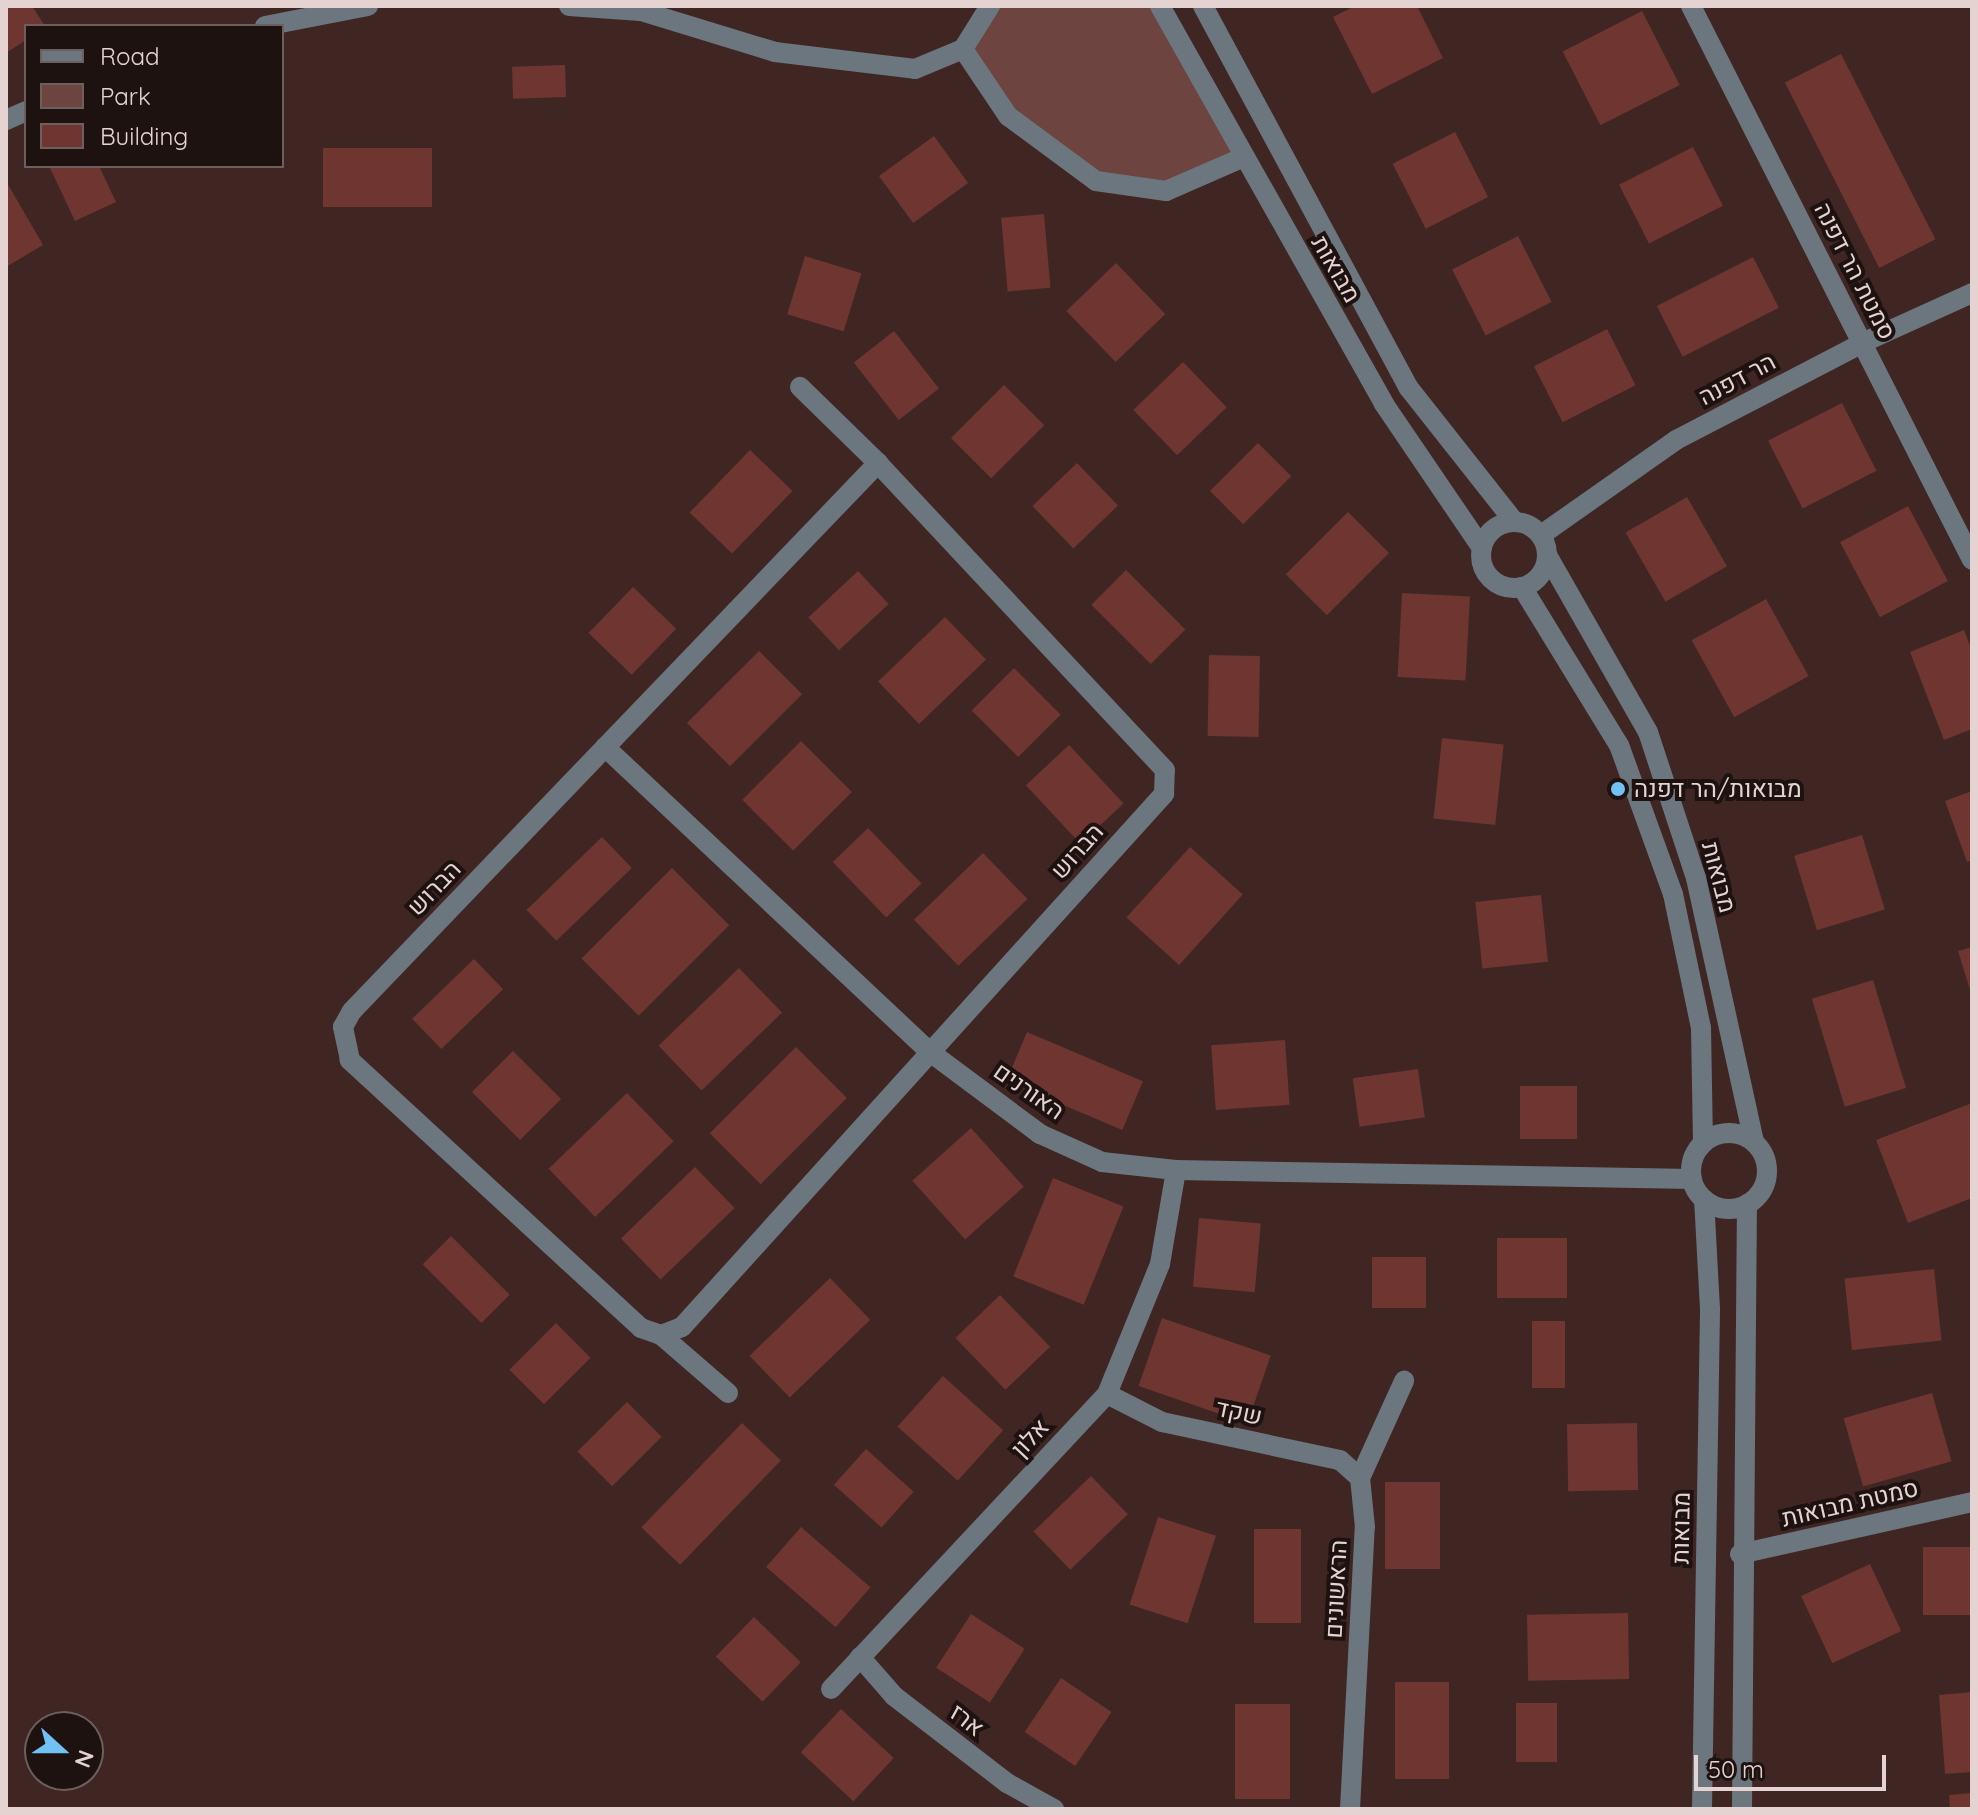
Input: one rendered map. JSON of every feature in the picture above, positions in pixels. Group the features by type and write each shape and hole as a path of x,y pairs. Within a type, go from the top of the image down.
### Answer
{"street":[{"path":"275,24 368,6"},
{"path":"569,6 641,11 775,52 881,68 915,69 963,49 990,6"},
{"name":"מבואות","path":"1160,6 1242,158 1384,404 1482,548"},
{"name":"מבואות","path":"1203,6 1408,387 1514,521"},
{"name":"סמטת הר דפנה","path":"1691,6 1972,560"},
{"path":"963,49 1008,116 1096,181 1166,191 1242,158"},
{"name":"הר דפנה","path":"1544,545 1676,440 1862,343 1972,293"},
{"name":"הברוש","path":"661,1335 682,1327 1164,794 1165,770 878,463 800,387"},
{"name":"הברוש","path":"728,1393 661,1335 641,1328 350,1060 343,1027 352,1011 878,463"},
{"path":"1514,521 1544,545 1540,575 1522,587 1492,579 1482,548 1493,529 1514,521"},
{"name":"מבואות","path":"1544,545 1648,732 1696,878 1754,1142"},
{"name":"מבואות","path":"1522,587 1619,745 1673,894 1701,1028 1703,1143"},
{"name":"האורנים","path":"605,747 930,1052 1040,1134 1102,1162 1176,1170 1692,1179"},
{"path":"1734,1133 1754,1142 1766,1162 1764,1187 1747,1204 1725,1209 1704,1199 1692,1179 1695,1153 1703,1143 1734,1133"},
{"name":"אלון","path":"831,1689 1107,1394 1160,1264 1176,1170"},
{"name":"מבואות","path":"1702,1809 1710,1309 1704,1199"},
{"path":"1742,1809 1740,1554 1747,1204"},
{"path":"1360,1478 1404,1381"},
{"name":"שקד","path":"1107,1394 1162,1422 1340,1460 1360,1478"},
{"name":"הראשונים","path":"1350,1809 1365,1527 1360,1478"},
{"name":"סמטת מבואות","path":"1740,1554 1972,1502"},
{"name":"ארז","path":"860,1657 906,1706 1007,1783 1054,1809"}],"green space":[{"path":"990,6 1160,6 1242,158 1166,191 1096,181 1008,116 963,49"}],"building":[{"path":"6,6 32,6 44,24 24,24 24,41 6,53"},
{"path":"1355,6 1417,6 1443,58 1372,94 1333,17"},
{"path":"1642,11 1680,85 1600,125 1563,51"},
{"path":"1841,54 1935,239 1879,268 1785,83"},
{"path":"565,65 566,97 513,99 512,67"},
{"path":"1455,132 1488,197 1426,229 1393,164"},
{"path":"934,136 968,183 913,223 879,176"},
{"path":"1693,147 1723,206 1649,243 1619,185"},
{"path":"323,148 432,148 432,207 323,207"},
{"path":"50,168 100,168 116,202 75,221"},
{"path":"6,181 43,245 6,267"},
{"path":"1044,214 1050,288 1008,291 1001,218"},
{"path":"1518,236 1552,302 1486,336 1452,270"},
{"path":"805,256 861,273 844,332 787,314"},
{"path":"1753,257 1779,308 1683,357 1657,306"},
{"path":"1116,263 1165,314 1116,362 1066,311"},
{"path":"1607,329 1636,385 1563,422 1534,366"},
{"path":"894,331 939,389 899,420 854,362"},
{"path":"1183,362 1227,407 1177,455 1133,410"},
{"path":"1004,385 1044,425 991,478 951,438"},
{"path":"1842,403 1877,471 1803,508 1768,441"},
{"path":"1258,443 1291,476 1243,524 1210,491"},
{"path":"750,450 792,491 732,554 690,513"},
{"path":"1077,463 1118,505 1073,549 1032,506"},
{"path":"1687,497 1727,566 1666,602 1626,532"},
{"path":"1908,506 1948,581 1880,617 1840,542"},
{"path":"1348,512 1389,553 1327,615 1286,574"},
{"path":"1126,570 1185,629 1151,664 1091,605"},
{"path":"858,571 889,604 839,650 808,617"},
{"path":"633,587 676,629 632,675 589,633"},
{"path":"1402,593 1470,597 1466,680 1398,677"},
{"path":"1766,599 1809,676 1734,717 1692,640"},
{"path":"945,617 986,659 919,724 878,682"},
{"path":"1964,630 1972,651 1972,729 1944,740 1910,652"},
{"path":"759,651 802,694 730,766 687,723"},
{"path":"1209,655 1260,656 1259,737 1208,736"},
{"path":"1014,668 1061,715 1018,757 972,710"},
{"path":"1442,738 1504,744 1495,825 1434,819"},
{"path":"801,741 852,792 793,851 742,800"},
{"path":"1069,745 1124,804 1080,844 1026,785"},
{"path":"1972,791 1972,860 1967,862 1945,801"},
{"path":"868,828 921,883 886,917 833,862"},
{"path":"1862,835 1885,910 1817,930 1794,856"},
{"path":"602,837 632,868 556,941 526,910"},
{"path":"1190,847 1243,895 1179,965 1126,918"},
{"path":"983,853 1027,899 958,966 914,920"},
{"path":"672,868 729,925 639,1016 581,959"},
{"path":"1541,895 1548,962 1482,969 1475,902"},
{"path":"1972,947 1972,993 1971,993 1958,951"},
{"path":"474,959 503,989 441,1049 412,1019"},
{"path":"739,968 782,1013 702,1090 658,1046"},
{"path":"1873,980 1906,1088 1845,1107 1812,999"},
{"path":"1027,1032 1143,1081 1122,1130 1006,1081"},
{"path":"1285,1040 1290,1105 1216,1110 1211,1045"},
{"path":"796,1047 847,1098 761,1184 710,1133"},
{"path":"513,1051 561,1099 520,1140 472,1092"},
{"path":"1418,1069 1425,1118 1359,1127 1353,1078"},
{"path":"1520,1086 1577,1086 1577,1139 1520,1139"},
{"path":"627,1093 674,1141 595,1217 549,1169"},
{"path":"1972,1103 1972,1198 1908,1223 1876,1140"},
{"path":"971,1128 1024,1187 965,1240 912,1181"},
{"path":"695,1167 735,1208 661,1280 621,1239"},
{"path":"1053,1178 1123,1206 1084,1305 1013,1276"},
{"path":"1199,1218 1261,1223 1255,1292 1193,1287"},
{"path":"451,1236 510,1295 481,1323 423,1264"},
{"path":"1497,1238 1567,1238 1567,1298 1497,1298"},
{"path":"1372,1257 1426,1257 1426,1308 1372,1308"},
{"path":"1934,1269 1942,1341 1852,1350 1844,1278"},
{"path":"830,1278 870,1320 790,1398 749,1356"},
{"path":"1000,1295 1050,1347 1005,1390 955,1338"},
{"path":"1162,1318 1271,1355 1247,1424 1139,1386"},
{"path":"1532,1321 1565,1321 1565,1388 1532,1388"},
{"path":"556,1323 591,1358 544,1404 509,1370"},
{"path":"943,1376 1003,1430 958,1481 897,1427"},
{"path":"1932,1393 1952,1461 1863,1487 1844,1418"},
{"path":"627,1402 662,1437 612,1486 578,1451"},
{"path":"742,1423 781,1461 680,1565 641,1527"},
{"path":"1637,1423 1638,1490 1568,1491 1567,1424"},
{"path":"866,1449 914,1492 881,1527 834,1485"},
{"path":"1091,1476 1128,1514 1070,1570 1033,1532"},
{"path":"1385,1482 1440,1482 1440,1569 1385,1569"},
{"path":"1158,1517 1216,1536 1188,1623 1130,1604"},
{"path":"801,1527 870,1587 836,1627 766,1567"},
{"path":"1254,1529 1301,1529 1301,1623 1254,1623"},
{"path":"1923,1547 1972,1547 1972,1615 1923,1615"},
{"path":"1870,1564 1901,1631 1832,1663 1801,1596"},
{"path":"1628,1613 1629,1679 1528,1681 1527,1615"},
{"path":"971,1614 1025,1649 990,1703 936,1668"},
{"path":"754,1617 801,1662 763,1702 716,1657"},
{"path":"1061,1678 1112,1712 1075,1766 1025,1732"},
{"path":"1395,1682 1449,1682 1449,1779 1395,1779"},
{"path":"1972,1692 1972,1772 1945,1774 1939,1695"},
{"path":"1516,1703 1557,1703 1557,1762 1516,1762"},
{"path":"1235,1704 1290,1704 1290,1799 1235,1799"},
{"path":"841,1709 894,1758 853,1801 801,1752"},
{"path":"1972,1793 1972,1809 1950,1809 1949,1795"}],"place":[{"name":"מבואות/הר דפנה","path":"1618,789"}]}
